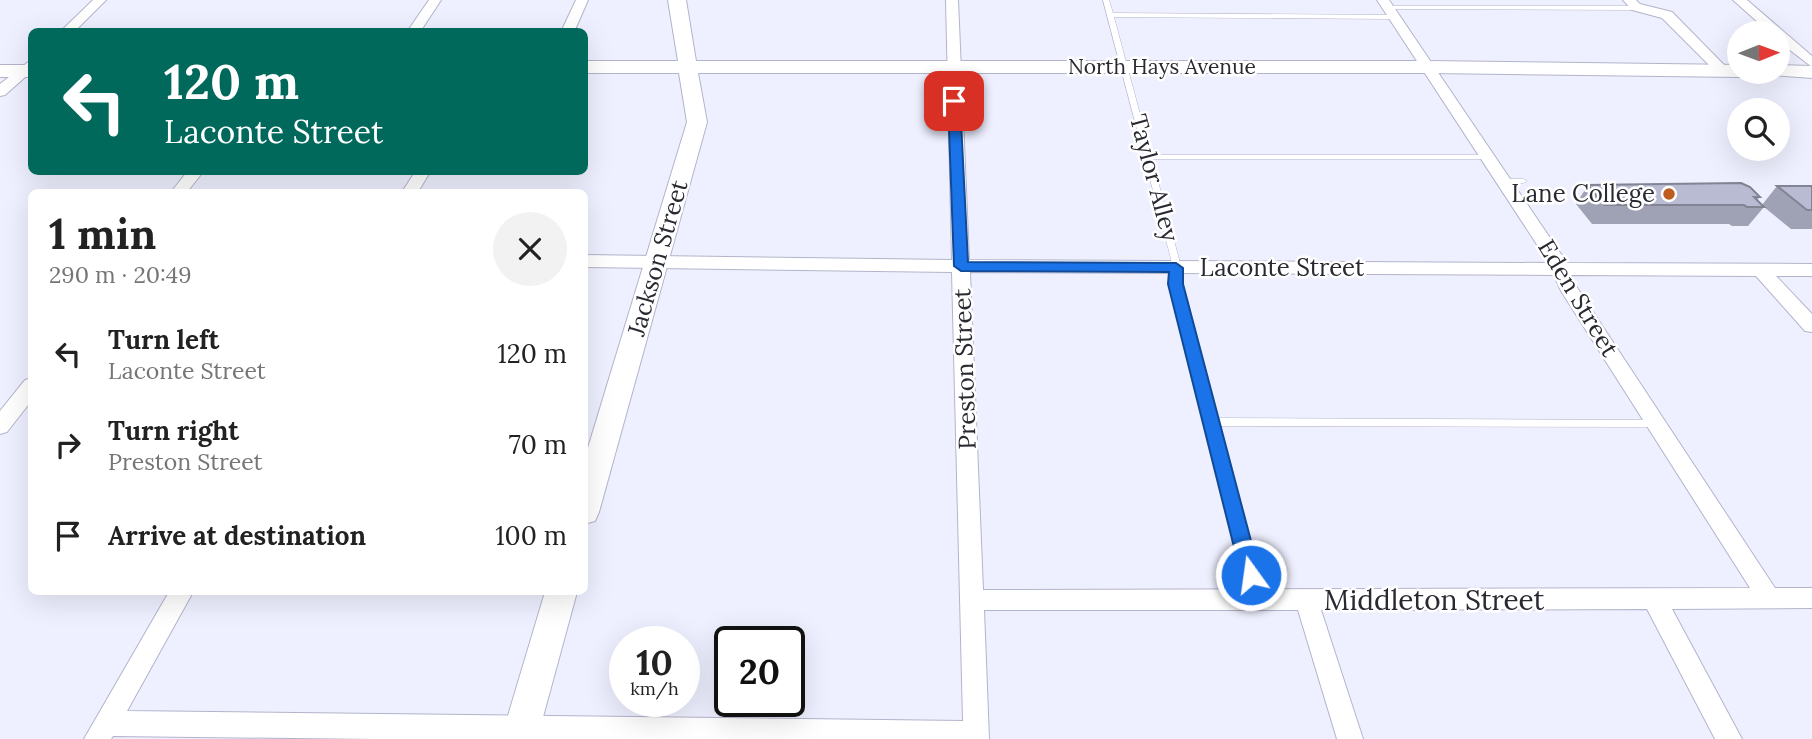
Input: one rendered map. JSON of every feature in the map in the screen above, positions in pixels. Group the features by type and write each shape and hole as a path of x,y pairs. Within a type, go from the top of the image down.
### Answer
{"street":[{"path":"70,28 100,0"},
{"path":"416,28 435,0"},
{"path":"569,28 582,0"},
{"name":"Jackson Street","path":"588,498 697,122 677,0"},
{"name":"Preston Street","path":"952,0 976,736"},
{"path":"1739,0 1764,21"},
{"path":"1635,4 1667,15 1727,68"},
{"name":"Eden Street","path":"1388,8 1490,157 1514,181 1553,253 1567,286 1769,598"},
{"path":"1790,44 1812,63"},
{"name":"North Hays Avenue","path":"588,67 1428,67 1727,71"},
{"path":"0,71 28,69"},
{"path":"0,92 28,70"},
{"path":"1790,71 1812,72"},
{"path":"181,189 193,175"},
{"name":"Laconte Street","path":"588,261 1176,268 1812,270"},
{"path":"1762,270 1812,326"},
{"path":"0,426 28,390"},
{"path":"179,595 102,731 976,736"},
{"path":"520,734 560,595"},
{"name":"Middleton Street","path":"973,600 1812,598"},
{"path":"1654,599 1729,739"},
{"path":"1307,601 1350,739"}],"lane":[{"name":"Taylor Alley","path":"1106,0 1176,268 1176,284 1257,600"},
{"path":"1110,15 1635,4"},
{"path":"1148,157 1490,157"},
{"path":"1211,422 1656,424"}],"building":[{"path":"1741,183 1750,187 1760,197 1754,197 1764,207 1604,205 1588,185"},
{"path":"1777,186 1812,186 1812,210 1807,210"}],"place":[{"name":"Lane College","path":"1669,194"}],"route":[{"path":"954,101 961,266 1176,268 1176,284 1251,575"}]}
